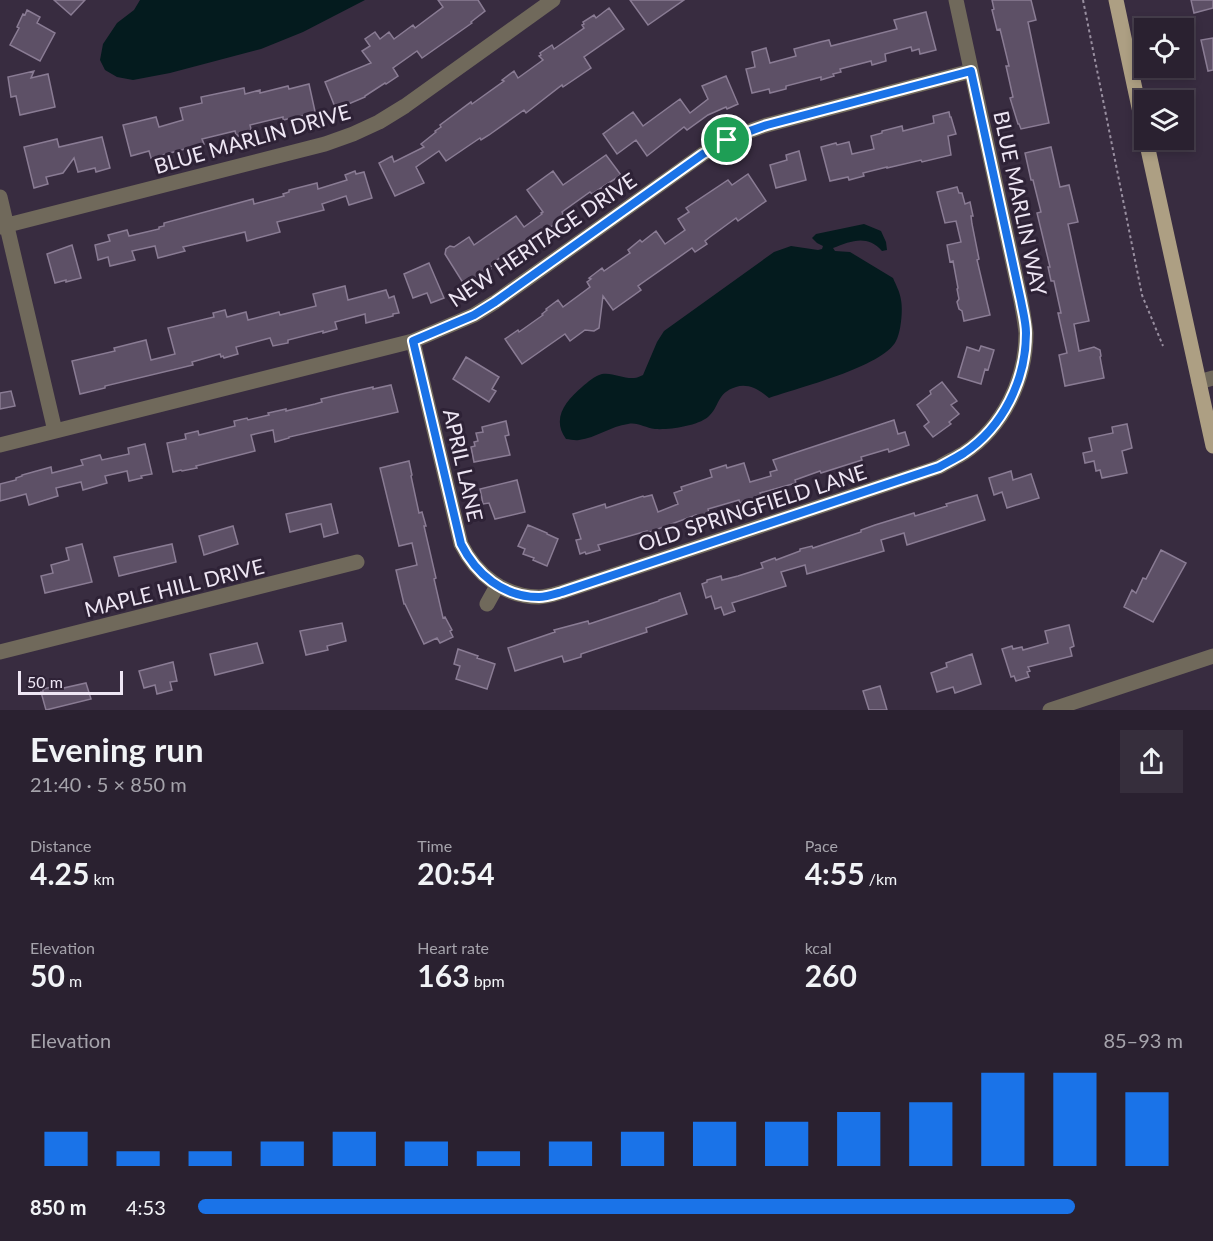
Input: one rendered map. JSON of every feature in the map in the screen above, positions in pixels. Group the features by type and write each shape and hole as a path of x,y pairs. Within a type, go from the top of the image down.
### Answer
{"main road":[{"path":"1116,0 1135,90"},
{"path":"1148,150 1206,380 1213,446"}],"street":[{"name":"BLUE MARLIN DRIVE","path":"4,226 300,151 353,134 405,106 553,0"},
{"name":"BLUE MARLIN WAY","path":"956,0 1026,332 1024,360 1017,387 1003,412"},
{"name":"NEW HERITAGE DRIVE","path":"0,445 413,341 474,315 495,302 703,154 727,140 767,125 971,71"},
{"path":"0,197 4,226 55,431"},
{"name":"APRIL LANE","path":"413,341 461,544 479,571 497,586"},
{"name":"OLD SPRINGFIELD LANE","path":"497,586 516,594 540,597 562,592 939,467 964,453 985,435 1003,412"},
{"name":"MAPLE HILL DRIVE","path":"0,652 357,562"},
{"path":"487,604 497,586"},
{"path":"1050,710 1213,656"}],"path":[{"path":"1083,0 1142,295 1162,346"}],"shaded area":[{"path":"140,0 365,0 303,32 261,49 170,73 133,80 117,77 105,70 100,60 103,44 117,23 134,10"},
{"path":"864,224 881,231 887,250 882,251 871,242 859,240 833,248 835,251 850,252 893,278 902,304 902,315 898,337 888,351 838,376 769,398 754,388 736,387 722,396 708,417 690,425 661,429 628,424 585,439 566,439 560,424 562,410 591,379 606,374 630,378 643,375 664,331 774,252 791,246 822,249 823,246 812,238 816,234"}],"building":[{"path":"54,0 85,0 71,15"},
{"path":"438,0 478,0 485,11 472,23 422,58 417,51 393,68 398,76 386,84 365,97 339,108 335,107 325,82 371,63 362,51 370,46 365,39 375,32 380,39 389,32 394,39 413,25 415,28 443,7"},
{"path":"630,0 684,0 648,25"},
{"path":"992,0 1031,0 1036,20 1028,22 1049,123 1021,129 1018,124 1010,98 1013,97 1006,66 1009,66 1000,29 997,30"},
{"path":"1191,0 1213,0 1213,8 1194,13"},
{"path":"609,8 624,29 584,57 591,68 563,87 562,85 526,113 524,110 446,161 439,151 416,167 424,183 395,196 379,163 392,156 394,162 424,147 421,144 441,127 440,125 504,81 502,80 514,71 518,78 543,60 539,56 540,53 552,45 554,49 584,28 583,22 594,15 596,18"},
{"path":"27,10 40,17 37,23 55,33 40,61 10,45 23,14 25,15"},
{"path":"926,12 936,50 920,54 919,49 912,51 911,47 885,54 886,61 872,65 871,61 840,69 841,72 821,80 821,77 786,86 786,89 770,93 769,89 752,93 746,69 755,67 752,52 766,48 770,63 796,56 794,49 820,42 829,40 831,46 897,29 894,20"},
{"path":"1213,38 1213,70 1208,71 1201,40"},
{"path":"34,71 31,78 48,74 55,107 20,115 16,96 11,97 8,77"},
{"path":"726,76 738,104 708,115 687,130 684,127 647,156 636,140 617,154 603,134 633,112 643,126 680,99 690,113 708,99 702,86"},
{"path":"309,84 316,116 283,120 283,117 250,125 252,133 238,136 235,131 202,139 204,144 151,158 149,151 131,156 123,125 156,117 159,127 183,120 180,108 202,103 201,97 244,88 245,94 288,86 289,89"},
{"path":"949,112 956,134 948,136 951,155 887,167 863,173 864,176 849,180 848,177 830,181 821,147 849,142 852,154 874,149 871,136 902,126 903,131 934,123 933,116"},
{"path":"102,137 110,168 96,172 95,168 78,172 74,158 63,173 46,177 48,184 34,188 24,147 57,139 59,147"},
{"path":"1051,147 1060,187 1069,185 1078,222 1068,224 1089,321 1074,324 1079,351 1094,347 1100,350 1104,378 1065,386 1059,355 1067,353 1058,313 1061,313 1054,281 1051,281 1048,267 1050,267 1037,213 1041,212 1025,153"},
{"path":"799,151 806,180 776,188 770,165 787,160 786,155"},
{"path":"606,155 621,175 592,194 590,192 562,212 565,217 522,247 520,244 494,262 491,269 465,286 445,254 446,249 450,246 454,247 469,237 474,245 516,216 524,227 543,212 527,190 553,171 563,185"},
{"path":"355,171 356,174 364,172 372,198 349,205 346,196 322,204 324,210 277,222 280,232 247,241 245,232 183,247 185,251 158,258 155,246 132,251 135,260 110,266 108,257 98,260 95,245 110,241 108,235 127,230 129,236 159,229 164,226 164,223 253,199 254,204 284,196 283,194 289,190 317,183 318,189 347,180 345,175"},
{"path":"748,174 766,201 738,221 736,218 705,241 707,244 695,252 692,248 638,286 641,290 613,310 603,296 599,328 594,331 585,330 570,341 565,334 522,364 505,339 543,315 546,309 558,300 563,307 590,287 587,282 591,279 589,278 602,268 604,271 630,253 628,250 640,240 642,242 656,231 665,244 685,230 678,219 689,212 686,208 728,180 732,185"},
{"path":"957,187 959,193 962,193 965,204 970,202 979,259 977,260 990,315 964,321 957,302 958,288 953,261 950,262 947,245 961,242 956,221 945,223 937,192"},
{"path":"72,245 81,278 55,283 47,254"},
{"path":"429,263 444,298 431,303 427,293 413,298 404,274"},
{"path":"345,286 348,300 386,290 389,298 394,296 399,313 366,323 365,314 335,322 337,329 288,340 288,343 273,346 270,338 236,347 238,354 224,358 220,354 192,362 193,365 80,394 72,361 115,351 114,348 146,340 151,360 175,354 168,328 214,317 213,313 225,310 227,317 246,312 248,320 279,312 280,315 316,306 313,294"},
{"path":"981,346 994,350 981,384 958,377 967,347 979,351"},
{"path":"466,357 499,377 492,389 496,391 489,402 453,379"},
{"path":"942,382 957,401 951,405 959,414 949,422 951,424 933,437 924,426 929,422 917,405"},
{"path":"391,385 398,412 275,442 273,430 251,435 255,451 196,466 197,468 173,472 167,443 186,439 185,434 198,431 199,435 235,426 234,421 247,418 248,420 269,415 268,413 315,404 322,402 321,399 346,393"},
{"path":"11,391 15,406 0,409 0,393"},
{"path":"894,420 898,434 905,432 909,445 889,452 888,449 861,457 862,460 821,473 820,471 795,480 796,483 760,493 761,495 756,498 740,503 739,500 708,509 709,514 697,518 696,515 647,533 647,531 598,545 600,550 580,554 576,540 581,539 573,514 605,504 606,508 652,495 658,512 678,504 674,493 682,490 681,487 712,477 710,470 744,463 750,482 771,476 770,472 777,470 773,460"},
{"path":"506,421 509,435 505,436 510,455 474,462 471,447 475,446 474,442 478,441 476,433 483,432 482,427"},
{"path":"1127,424 1132,448 1122,451 1127,473 1102,478 1100,470 1096,471 1094,461 1085,463 1083,453 1092,451 1089,438 1113,433 1112,427"},
{"path":"145,444 152,474 141,476 142,478 129,481 127,471 105,476 107,483 83,490 81,482 56,488 58,496 29,505 26,494 0,501 0,484 16,480 22,475 51,467 52,473 83,465 81,460 100,455 102,460 129,454 128,448"},
{"path":"409,461 419,513 422,512 426,526 424,526 443,618 445,617 452,630 450,631 453,637 440,643 437,638 424,644 404,604 396,570 417,565 412,543 399,546 380,468"},
{"path":"1011,471 1013,480 1031,474 1039,498 1007,508 1002,492 994,495 989,478"},
{"path":"517,480 525,512 495,519 489,503 483,504 480,489"},
{"path":"977,495 985,520 907,545 904,533 881,540 884,551 807,574 805,565 781,572 786,586 732,603 735,611 724,615 721,607 715,609 711,596 706,598 702,584 707,580 721,576 722,580 738,576 763,568 761,563 775,558 776,560 800,551 800,549 812,546 813,548 875,525 914,513 915,516"},
{"path":"331,504 338,533 324,537 321,524 290,532 286,514"},
{"path":"528,525 558,539 547,566 523,554 525,549 518,546"},
{"path":"233,526 238,544 204,555 199,536"},
{"path":"82,544 92,582 45,593 41,576 53,573 51,565 69,560 66,548"},
{"path":"172,544 176,562 119,576 114,557"},
{"path":"1161,550 1186,563 1153,622 1124,607 1132,590 1136,593 1143,578 1146,579"},
{"path":"680,593 687,614 646,628 647,632 581,654 581,657 564,662 562,656 515,671 508,648 555,632 554,630 588,621 589,624"},
{"path":"342,623 346,641 327,646 328,650 306,655 300,631"},
{"path":"1069,625 1074,646 1070,648 1072,656 1028,667 1029,677 1016,681 1014,676 1011,677 1002,649 1012,646 1013,649 1022,647 1023,650 1048,643 1045,631"},
{"path":"257,643 263,663 215,675 210,654"},
{"path":"458,649 495,664 487,689 456,679 460,666 454,664"},
{"path":"972,654 981,684 955,693 953,687 937,692 931,673 947,667 946,663"},
{"path":"173,662 177,681 170,682 172,690 157,694 155,685 144,688 139,671"},
{"path":"86,683 91,699 46,710 41,692 43,689 59,685 59,689"},
{"path":"880,686 887,710 869,710 863,691"}],"route":[{"path":"971,71 1026,332 1024,360 1017,387 1003,412 985,435 964,453 939,467 562,592 540,597 516,594 497,586 479,571 461,544 413,341 474,315 495,302 703,154 727,140 767,125 971,71"}]}
